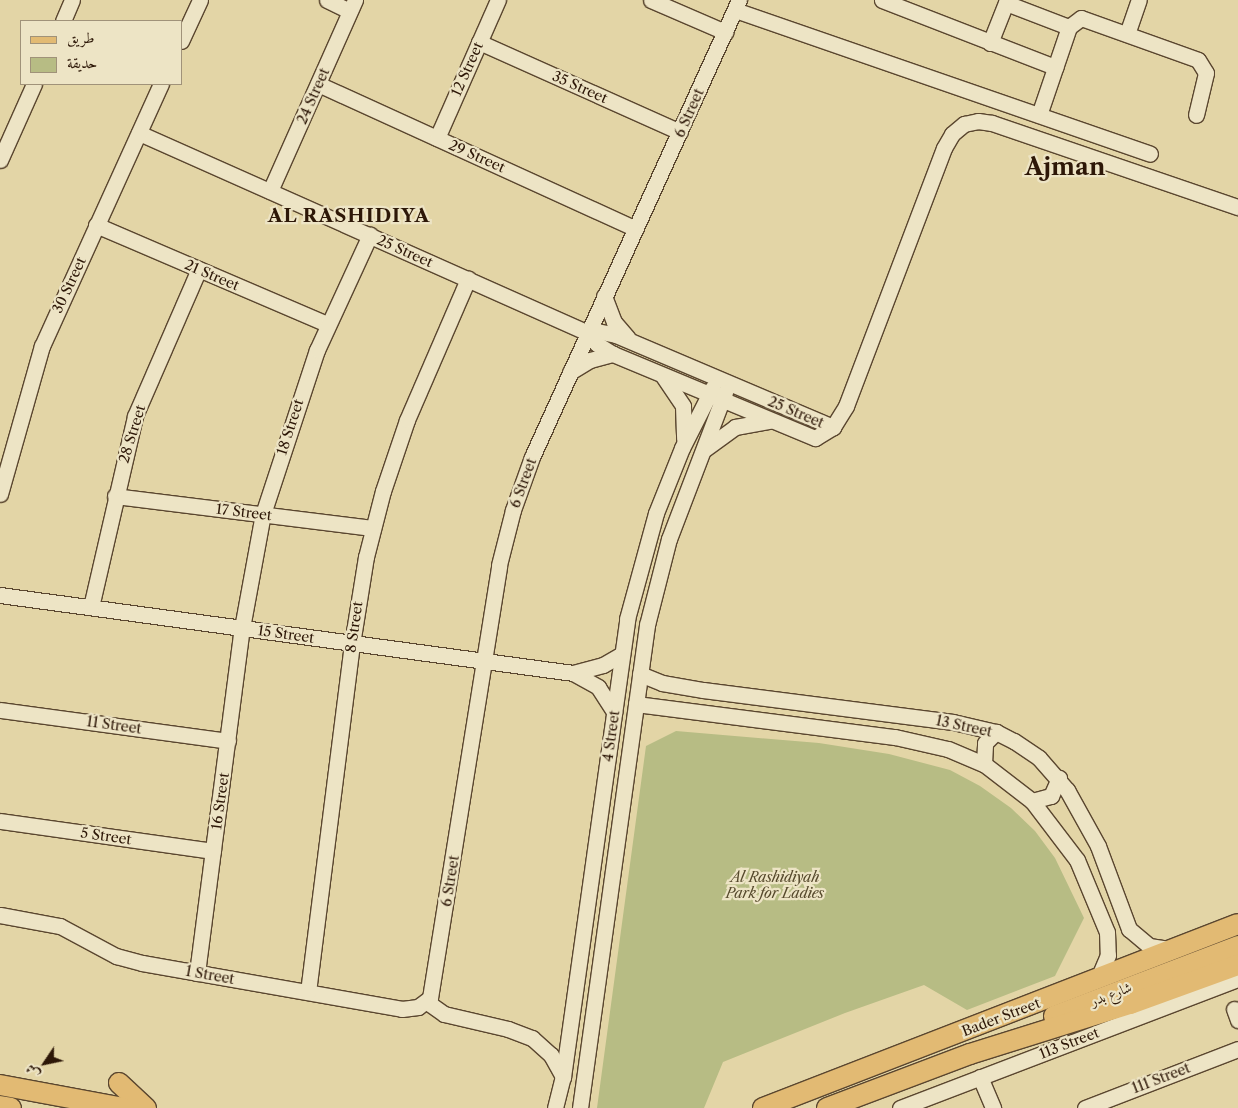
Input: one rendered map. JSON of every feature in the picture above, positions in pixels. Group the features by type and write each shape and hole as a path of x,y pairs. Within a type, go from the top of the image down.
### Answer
{"main road":[{"name":"Bader Street","path":"763,1108 1238,924"},
{"name":"Bader Street","path":"827,1108 987,1048 1130,1004 1237,953"},
{"path":"119,1083 146,1108"},
{"path":"0,1085 124,1108"},
{"path":"0,1106 11,1108"}],"street":[{"path":"63,20 72,0"},
{"path":"182,38 200,0"},
{"path":"326,0 353,5"},
{"name":"12 Street","path":"437,138 498,0"},
{"path":"651,0 725,32"},
{"path":"882,0 912,6 990,43 1055,67"},
{"path":"1127,34 1139,0"},
{"path":"990,43 1007,2 1069,27"},
{"name":"24 Street","path":"270,191 353,5"},
{"path":"737,5 1150,154"},
{"name":"6 Street","path":"427,1002 434,988 499,565 513,510 532,457 737,5"},
{"path":"1039,115 1069,27 1077,19 1085,18 1202,64 1205,79 1196,115"},
{"name":"35 Street","path":"479,42 680,132"},
{"name":"29 Street","path":"318,84 636,229"},
{"path":"0,159 34,85"},
{"name":"30 Street","path":"0,494 42,346 161,85"},
{"path":"833,427 854,388 944,148 952,134 964,124 978,121 992,123 1238,207"},
{"name":"25 Street","path":"139,132 588,333 597,344 613,354 810,438 820,437 833,427"},
{"name":"21 Street","path":"96,226 327,324"},
{"name":"18 Street","path":"242,628 263,514 308,374 327,324 370,235"},
{"name":"28 Street","path":"91,607 115,496 135,416 198,269"},
{"name":"8 Street","path":"308,992 352,644 373,528 407,420 468,279"},
{"path":"604,296 614,322 633,342"},
{"name":"25 Street","path":"588,333 605,332 633,342 723,382 833,427"},
{"path":"570,372 590,360 613,354"},
{"path":"662,375 683,406 686,421 682,448"},
{"name":"4 Street","path":"580,1108 640,674 657,582 716,398 723,382"},
{"name":"4 Street","path":"555,1108 563,1077 622,654 640,562 682,448 716,398"},
{"path":"698,458 714,440 730,430 747,423 772,421"},
{"path":"0,441 17,432"},
{"path":"0,448 8,462"},
{"name":"17 Street","path":"115,496 373,528"},
{"name":"15 Street","path":"0,594 573,673 603,665 622,654"},
{"name":"16 Street","path":"197,973 242,628"},
{"name":"15 Street","path":"573,673 598,687 614,712"},
{"name":"13 Street","path":"640,674 670,685 953,722 996,732 1027,749 1059,778 1098,846 1129,929 1149,946 1172,949"},
{"name":"13 Street","path":"636,704 895,737 934,744 984,764 1032,801 1067,844 1099,908 1109,947 1098,978"},
{"name":"11 Street","path":"0,710 228,741"},
{"path":"984,764 985,742 996,732"},
{"path":"1032,801 1050,796 1059,778"},
{"name":"5 Street","path":"0,820 213,851"},
{"name":"1 Street","path":"0,915 60,926 128,960 402,1009 413,1008 427,1002"},
{"name":"113 Street","path":"900,1108 1238,979"},
{"path":"427,1002 444,1014 508,1028 532,1038 551,1055 563,1077"},
{"name":"111 Street","path":"1084,1108 1124,1101 1238,1049"},
{"path":"980,1077 993,1108"}],"green space":[{"name":"Al Rashidiyah Park for Ladies","path":"676,731 819,743 889,754 950,770 980,786 1011,808 1035,831 1055,858 1084,918 1055,976 967,1010 924,985 845,1013 723,1062 704,1108 597,1108 646,746"}],"district":[{"name":"Ajman","path":"1065,167"},
{"name":"AL RASHIDIYA","path":"349,216"}]}
